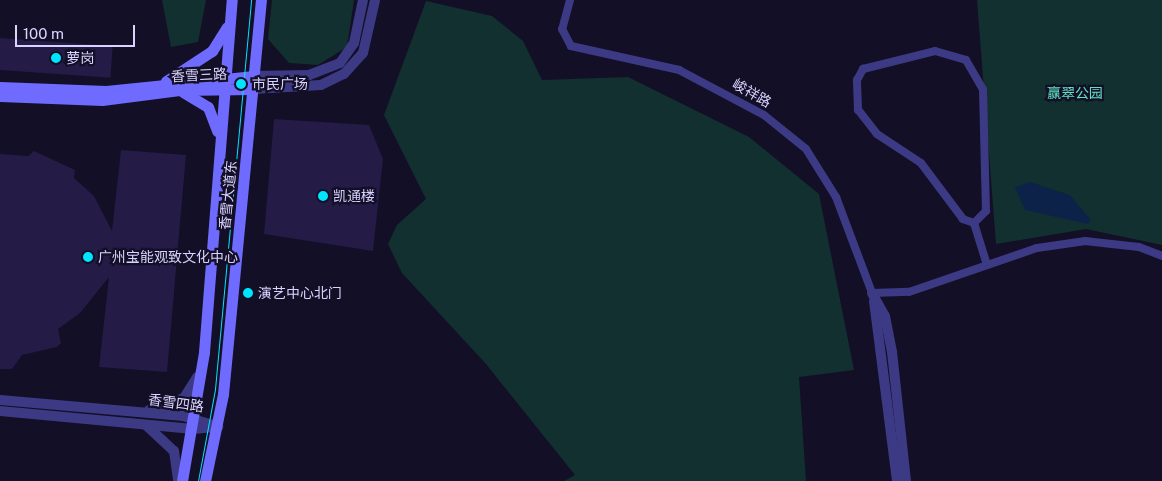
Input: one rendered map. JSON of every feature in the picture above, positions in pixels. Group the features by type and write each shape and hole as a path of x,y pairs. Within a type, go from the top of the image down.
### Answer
{"main road":[{"name":"香雪大道东","path":"205,481 218,427 261,0"},
{"name":"香雪大道东","path":"180,481 194,423 204,352 218,153 232,4"},
{"path":"162,83 222,41 232,4"},
{"name":"香雪三路","path":"0,96 102,100 226,83 254,76"},
{"name":"香雪三路","path":"0,87 106,91 162,83 226,83 253,89"},
{"path":"179,90 202,101 212,112 218,153"}],"street":[{"name":"香雪三路","path":"254,76 309,75 340,63 354,43 363,0"},
{"name":"香雪三路","path":"253,89 321,85 344,74 363,53 375,0"},
{"name":"峻祥路","path":"570,0 562,29 571,46 679,70 764,115 806,148 836,197 872,293 885,316 892,352 906,481"},
{"path":"936,51 966,60 978,75 983,90 986,211 974,223 963,219 921,163 864,121 856,95 863,69 936,51"},
{"path":"974,223 988,265"},
{"path":"872,293 908,292 1037,248 1085,241 1139,246 1162,256"},
{"name":"峻祥路","path":"872,293 898,481"},
{"path":"142,412 184,398 197,378 204,352"},
{"name":"香雪四路","path":"0,400 142,412 218,427"},
{"name":"香雪四路","path":"0,411 144,424 194,423"},
{"path":"144,424 174,451 180,481"}],"green space":[{"path":"162,0 206,0 198,42 171,47"},
{"name":"市民广场","path":"272,0 354,0 347,47 318,65 289,63 268,39"},
{"name":"赢翠公园","path":"977,0 1162,0 1162,245 1086,229 996,244"},
{"path":"426,1 492,16 523,41 542,80 628,77 749,137 819,194 854,370 799,377 806,481 564,481 575,475 486,364 402,273 388,244 397,225 426,199 384,115"}],"water":[{"path":"1030,182 1070,195 1091,220 1088,224 1025,210 1015,187"}],"building":[{"name":"萝岗","path":"0,38 113,46 110,78 0,70"},
{"name":"凯通楼","path":"274,119 369,125 383,159 373,251 264,234"},
{"name":"广州宝能观致文化中心","path":"121,150 186,155 167,372 99,367 109,277 80,313 58,329 61,343 57,347 22,355 12,369 0,369 0,154 28,156 34,151 75,170 74,178 94,196 112,231"}],"tram line":[{"path":"198,481 215,389 251,0"}],"place":[{"name":"萝岗","path":"56,58"},
{"name":"市民广场","path":"241,84"},
{"name":"凯通楼","path":"323,196"},
{"name":"广州宝能观致文化中心","path":"88,257"},
{"name":"演艺中心北门","path":"248,293"}]}
